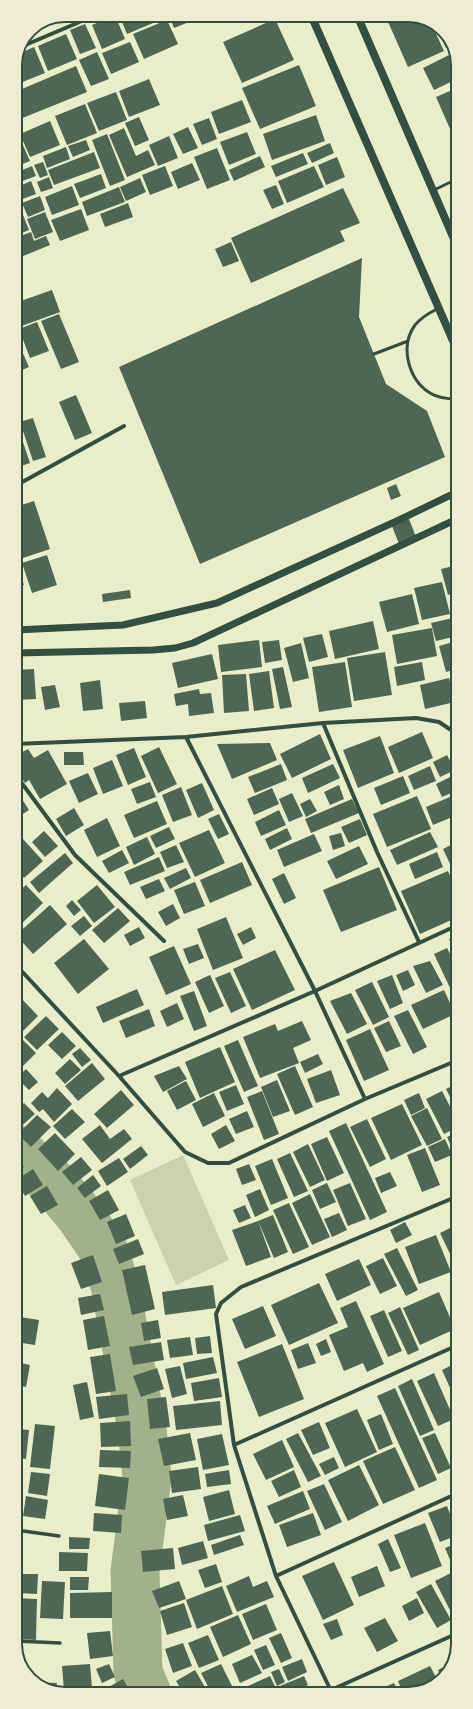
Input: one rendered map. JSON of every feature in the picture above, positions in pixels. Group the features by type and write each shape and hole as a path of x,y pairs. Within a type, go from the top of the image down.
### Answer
{"main road":[{"path":"314,22 451,336"},
{"path":"360,22 451,232"}],"street":[{"path":"27,44 80,22"},
{"path":"22,482 124,426"},
{"path":"22,630 123,625 217,603 451,495"},
{"path":"22,653 153,650 175,648 193,643 451,522"},
{"path":"22,744 186,737 323,723 416,718 439,722 451,730"},
{"path":"323,723 377,852 419,942"},
{"path":"186,737 315,991 365,1099"},
{"path":"22,782 75,855 164,941"},
{"path":"119,1076 315,991 451,928"},
{"path":"22,971 119,1076 185,1152 208,1163 229,1163 365,1099 451,1063"},
{"path":"330,1687 276,1576 234,1445 216,1314 221,1303 242,1287 451,1199"},
{"path":"234,1445 451,1348"},
{"path":"276,1576 451,1497"},
{"path":"22,1531 59,1536"},
{"path":"343,1687 451,1636"},
{"path":"22,1641 60,1643"}],"lane":[{"path":"433,190 451,182"},
{"path":"439,308 425,315 414,326 408,341 407,356 411,371 419,384 431,394 446,399 451,399"},
{"path":"374,354 408,341"}],"green space":[{"path":"183,1155 229,1260 176,1285 130,1180"}],"building":[{"path":"99,22 118,22 125,39 102,49 92,25"},
{"path":"122,22 156,22 127,34"},
{"path":"162,22 168,22 178,44 144,59 133,34"},
{"path":"172,22 189,22 174,28"},
{"path":"268,22 276,22 294,60 242,83 223,42"},
{"path":"388,22 411,22 425,25 435,32 444,51 408,67"},
{"path":"85,24 96,48 80,54 70,30"},
{"path":"66,34 77,59 48,71 38,46"},
{"path":"130,42 139,62 111,74 102,53"},
{"path":"34,47 45,73 22,82 22,65 24,51"},
{"path":"97,52 109,79 91,86 79,60"},
{"path":"449,55 451,65 451,82 434,90 423,68"},
{"path":"299,65 316,106 260,129 242,88"},
{"path":"76,66 87,92 22,118 22,89"},
{"path":"149,79 160,105 129,117 119,91"},
{"path":"451,91 451,131 436,97"},
{"path":"116,92 127,120 99,131 87,103"},
{"path":"242,100 251,122 219,134 211,112"},
{"path":"85,104 97,133 67,145 55,116"},
{"path":"316,115 325,141 272,160 263,134"},
{"path":"139,117 149,140 135,146 125,123"},
{"path":"209,118 217,139 202,145 193,124"},
{"path":"50,121 60,145 30,157 22,139 22,133"},
{"path":"188,127 198,148 183,154 173,134"},
{"path":"124,128 136,156 148,150 155,165 127,177 109,135"},
{"path":"247,132 256,154 229,165 220,142"},
{"path":"107,134 125,180 110,186 92,140"},
{"path":"169,136 178,158 158,166 149,145"},
{"path":"86,140 90,150 73,157 68,146"},
{"path":"22,143 30,161 22,164"},
{"path":"330,143 334,153 312,163 307,153"},
{"path":"66,147 70,159 47,168 43,156"},
{"path":"217,148 230,180 207,189 194,157"},
{"path":"94,152 100,168 54,185 48,170"},
{"path":"303,153 308,164 276,177 271,166"},
{"path":"260,156 265,167 234,181 229,170"},
{"path":"337,157 345,177 326,185 318,165"},
{"path":"43,162 48,175 40,178 34,165"},
{"path":"192,163 200,180 178,189 171,172"},
{"path":"32,166 36,176 22,181 22,170"},
{"path":"165,166 173,186 150,195 142,175"},
{"path":"314,166 324,187 287,203 278,181"},
{"path":"101,174 106,188 80,198 74,184"},
{"path":"49,177 53,188 41,192 37,182"},
{"path":"140,178 146,192 126,201 120,187"},
{"path":"31,181 36,194 22,199 22,185"},
{"path":"276,185 284,204 272,209 263,190"},
{"path":"72,186 79,205 52,215 45,197"},
{"path":"119,187 125,202 87,216 82,202"},
{"path":"343,188 360,223 340,231 345,241 251,283 231,238"},
{"path":"40,196 45,210 28,217 22,203"},
{"path":"128,203 133,217 105,227 100,214"},
{"path":"81,209 89,230 60,241 51,220"},
{"path":"22,212 29,230 22,233"},
{"path":"45,212 53,232 35,239 27,219"},
{"path":"31,232 34,241 46,236 50,245 22,257 22,235"},
{"path":"231,242 239,261 223,267 215,249"},
{"path":"362,258 359,317 386,384 427,411 445,457 200,564 119,367"},
{"path":"52,290 60,312 22,326 22,301"},
{"path":"59,314 79,362 61,369 41,321"},
{"path":"37,322 49,351 30,358 22,337 22,328"},
{"path":"22,351 29,367 22,370"},
{"path":"76,395 92,433 75,440 59,402"},
{"path":"33,418 46,457 33,461 22,428 22,421"},
{"path":"22,439 30,463 22,466"},
{"path":"396,484 401,496 391,500 387,488"},
{"path":"34,501 50,549 22,558 22,505"},
{"path":"409,519 416,537 399,544 392,526"},
{"path":"47,555 57,585 32,593 22,563"},
{"path":"451,566 451,594 448,595 441,569"},
{"path":"442,582 450,614 422,620 414,588"},
{"path":"130,590 131,598 103,602 102,594"},
{"path":"412,594 419,624 387,632 379,602"},
{"path":"451,618 451,637 436,641 431,623"},
{"path":"373,621 379,649 335,659 329,631"},
{"path":"432,628 437,656 397,664 392,635"},
{"path":"322,634 328,657 309,662 303,638"},
{"path":"259,640 262,667 221,672 218,645"},
{"path":"279,640 282,660 265,663 262,642"},
{"path":"301,643 309,678 293,682 284,648"},
{"path":"451,643 451,671 446,672 439,646"},
{"path":"385,652 392,695 354,701 347,658"},
{"path":"212,654 218,679 178,688 172,663"},
{"path":"345,662 352,707 319,712 312,667"},
{"path":"422,662 425,680 397,686 394,667"},
{"path":"283,667 292,707 280,709 272,669"},
{"path":"34,669 36,699 22,700 22,670"},
{"path":"269,671 274,708 254,711 249,674"},
{"path":"246,674 249,711 224,713 222,675"},
{"path":"449,678 451,686 451,703 425,709 420,685"},
{"path":"100,680 103,709 83,711 80,683"},
{"path":"55,685 60,707 45,710 41,687"},
{"path":"199,689 200,694 211,693 214,713 189,716 188,704 176,706 174,694"},
{"path":"145,701 147,718 121,721 119,703"},
{"path":"422,732 433,758 399,773 388,747"},
{"path":"320,734 331,759 292,778 280,754"},
{"path":"380,736 394,773 358,788 343,750"},
{"path":"270,743 277,760 232,779 217,744"},
{"path":"159,747 177,784 158,793 141,756"},
{"path":"134,748 146,777 128,785 116,755"},
{"path":"28,749 34,758 48,750 67,784 40,799 29,780 25,783 22,778 22,752"},
{"path":"64,752 83,752 84,765 64,765"},
{"path":"447,755 451,762 451,772 440,777 433,762"},
{"path":"112,760 123,786 103,794 93,768"},
{"path":"281,764 287,780 255,793 248,777"},
{"path":"333,764 340,778 308,793 302,778"},
{"path":"430,766 436,781 414,790 408,776"},
{"path":"88,773 98,794 79,803 69,781"},
{"path":"403,776 410,793 381,805 374,788"},
{"path":"450,777 451,793 442,797 436,784"},
{"path":"150,782 156,797 137,804 131,789"},
{"path":"202,783 214,810 198,818 186,790"},
{"path":"339,785 344,799 330,805 324,792"},
{"path":"181,787 192,815 173,822 162,795"},
{"path":"272,788 279,804 254,815 247,799"},
{"path":"292,793 303,816 289,822 279,799"},
{"path":"417,796 431,829 387,847 373,814"},
{"path":"451,797 451,818 433,825 426,807"},
{"path":"22,799 29,810 22,814"},
{"path":"310,799 317,811 306,817 300,804"},
{"path":"352,799 359,813 311,833 305,819"},
{"path":"157,801 167,824 134,838 124,815"},
{"path":"74,808 84,825 66,836 56,819"},
{"path":"279,810 286,825 261,836 255,822"},
{"path":"219,814 229,834 218,839 208,819"},
{"path":"107,818 120,846 97,857 84,830"},
{"path":"360,819 367,835 349,843 341,827"},
{"path":"169,827 175,839 156,848 150,836"},
{"path":"287,828 292,839 270,850 265,839"},
{"path":"209,830 225,863 195,877 179,843"},
{"path":"44,831 58,846 45,857 32,842"},
{"path":"430,832 438,847 397,865 390,850"},
{"path":"341,833 345,846 333,850 329,836"},
{"path":"314,834 322,851 284,867 277,850"},
{"path":"147,837 155,854 134,865 126,847"},
{"path":"23,839 43,861 24,878 22,876"},
{"path":"176,845 184,862 167,868 160,852"},
{"path":"451,845 451,866 443,849"},
{"path":"359,846 368,864 336,879 327,861"},
{"path":"122,850 129,863 109,873 102,861"},
{"path":"437,852 443,867 415,879 409,864"},
{"path":"65,853 73,863 39,893 30,882"},
{"path":"159,857 165,871 130,885 124,872"},
{"path":"242,862 252,885 210,903 200,880"},
{"path":"379,867 397,910 341,932 323,890"},
{"path":"186,868 191,878 170,889 164,878"},
{"path":"448,871 451,878 451,920 420,934 401,891"},
{"path":"284,873 296,898 284,904 272,879"},
{"path":"159,879 165,891 146,899 140,887"},
{"path":"195,882 205,906 184,914 174,890"},
{"path":"26,885 43,903 22,923 22,889"},
{"path":"97,885 115,907 94,923 77,901"},
{"path":"72,900 81,910 74,916 66,906"},
{"path":"173,904 180,918 166,926 158,912"},
{"path":"50,905 67,924 33,954 22,942 22,930"},
{"path":"118,908 130,921 104,943 92,930"},
{"path":"84,916 92,926 80,936 71,926"},
{"path":"226,917 243,958 213,970 197,929"},
{"path":"139,927 145,938 130,946 124,935"},
{"path":"251,927 256,938 243,945 237,934"},
{"path":"84,939 109,969 78,994 54,963"},
{"path":"198,944 204,958 189,964 183,949"},
{"path":"174,946 191,984 166,995 149,957"},
{"path":"447,948 451,956 451,990 434,954"},
{"path":"275,950 295,990 252,1010 233,969"},
{"path":"430,961 443,985 426,993 413,966"},
{"path":"408,970 415,985 403,991 396,975"},
{"path":"230,972 246,1006 231,1013 215,978"},
{"path":"210,975 224,1006 209,1013 195,982"},
{"path":"392,975 403,1003 390,1009 377,981"},
{"path":"372,982 389,1017 373,1025 355,990"},
{"path":"137,989 144,1005 103,1023 96,1007"},
{"path":"444,990 451,1005 451,1016 423,1029 411,1005"},
{"path":"194,991 207,1026 194,1031 180,996"},
{"path":"351,993 367,1024 347,1034 330,1001"},
{"path":"22,999 38,1016 22,1032"},
{"path":"177,1003 184,1019 167,1027 160,1011"},
{"path":"149,1009 155,1026 126,1038 119,1021"},
{"path":"408,1010 427,1047 413,1054 394,1016"},
{"path":"46,1016 59,1029 37,1050 24,1037"},
{"path":"302,1021 311,1040 293,1048 299,1063 260,1078 243,1037 275,1024 278,1031"},
{"path":"389,1021 401,1046 386,1052 374,1028"},
{"path":"370,1029 389,1070 364,1081 346,1040"},
{"path":"62,1032 76,1046 62,1059 48,1045"},
{"path":"22,1039 36,1053 22,1067"},
{"path":"238,1040 258,1086 244,1092 224,1046"},
{"path":"220,1047 235,1082 200,1098 185,1062"},
{"path":"80,1048 91,1060 82,1067 72,1054"},
{"path":"318,1054 323,1064 305,1073 300,1062"},
{"path":"70,1059 81,1070 65,1084 55,1073"},
{"path":"92,1063 105,1079 78,1101 65,1086"},
{"path":"179,1066 187,1079 163,1092 154,1076"},
{"path":"295,1066 313,1107 295,1115 277,1074"},
{"path":"26,1069 38,1082 29,1090 22,1083 22,1073"},
{"path":"331,1070 340,1095 316,1103 307,1079"},
{"path":"277,1080 290,1111 273,1117 261,1087"},
{"path":"186,1081 196,1100 177,1110 167,1091"},
{"path":"236,1085 244,1104 227,1111 219,1092"},
{"path":"451,1086 451,1099 446,1089"},
{"path":"57,1088 72,1104 54,1122 43,1109 39,1112 31,1103 42,1092 48,1098"},
{"path":"121,1090 134,1105 107,1128 94,1114"},
{"path":"262,1091 279,1134 264,1140 247,1097"},
{"path":"442,1091 451,1108 451,1130 444,1134 426,1099"},
{"path":"214,1093 225,1116 203,1127 192,1104"},
{"path":"419,1093 425,1108 411,1115 404,1100"},
{"path":"24,1103 35,1114 22,1126 22,1105"},
{"path":"402,1104 422,1145 391,1160 371,1118"},
{"path":"427,1108 442,1139 427,1146 411,1116"},
{"path":"72,1109 85,1122 65,1139 53,1126"},
{"path":"247,1111 254,1127 236,1134 229,1119"},
{"path":"37,1115 51,1127 31,1147 22,1138 22,1130"},
{"path":"367,1119 386,1159 370,1167 350,1127"},
{"path":"346,1123 387,1212 370,1220 329,1131"},
{"path":"100,1125 110,1139 124,1129 132,1139 102,1163 82,1139"},
{"path":"226,1125 235,1141 219,1149 211,1134"},
{"path":"55,1133 75,1154 58,1171 38,1149"},
{"path":"451,1135 451,1146 447,1137"},
{"path":"327,1137 344,1173 327,1181 311,1144"},
{"path":"445,1139 451,1155 435,1162 428,1147"},
{"path":"308,1144 325,1180 310,1187 293,1152"},
{"path":"141,1146 148,1155 130,1169 123,1159"},
{"path":"425,1148 440,1185 422,1192 407,1155"},
{"path":"290,1153 308,1191 294,1197 277,1159"},
{"path":"81,1157 92,1170 73,1185 62,1172"},
{"path":"119,1158 128,1172 107,1186 98,1171"},
{"path":"272,1159 288,1198 271,1205 255,1166"},
{"path":"249,1164 256,1180 242,1185 236,1169"},
{"path":"33,1169 43,1185 25,1196 22,1191 22,1176"},
{"path":"390,1172 397,1186 381,1193 375,1178"},
{"path":"93,1175 101,1186 85,1198 77,1188"},
{"path":"327,1183 336,1202 320,1209 312,1190"},
{"path":"350,1183 366,1219 348,1226 333,1190"},
{"path":"47,1186 58,1205 41,1214 30,1196"},
{"path":"260,1189 269,1210 255,1217 246,1195"},
{"path":"108,1190 119,1210 100,1220 89,1201"},
{"path":"310,1194 330,1237 312,1245 292,1203"},
{"path":"289,1203 309,1247 293,1254 273,1210"},
{"path":"245,1205 251,1218 239,1223 233,1210"},
{"path":"339,1213 347,1230 332,1237 324,1219"},
{"path":"126,1214 135,1236 116,1244 107,1222"},
{"path":"273,1215 288,1252 274,1258 258,1221"},
{"path":"258,1221 271,1257 246,1266 232,1230"},
{"path":"405,1222 412,1235 396,1243 390,1230"},
{"path":"451,1228 451,1256 440,1233"},
{"path":"436,1235 451,1272 419,1284 405,1247"},
{"path":"138,1239 144,1254 119,1264 113,1249"},
{"path":"397,1248 418,1290 406,1296 384,1254"},
{"path":"93,1255 102,1282 81,1289 71,1263"},
{"path":"383,1258 397,1286 380,1294 366,1266"},
{"path":"359,1259 371,1285 337,1301 325,1274"},
{"path":"145,1265 155,1309 132,1315 122,1270"},
{"path":"319,1283 338,1323 289,1345 271,1305"},
{"path":"213,1285 216,1308 165,1315 162,1292"},
{"path":"439,1292 451,1320 451,1331 420,1345 403,1308"},
{"path":"100,1294 104,1310 81,1315 78,1298"},
{"path":"356,1301 384,1364 367,1372 363,1363 344,1371 329,1335 348,1327 340,1308"},
{"path":"263,1306 276,1336 245,1349 232,1319"},
{"path":"400,1307 419,1350 408,1355 388,1313"},
{"path":"384,1310 402,1351 388,1357 370,1316"},
{"path":"104,1316 110,1346 88,1350 83,1320"},
{"path":"22,1317 39,1320 35,1345 22,1343"},
{"path":"158,1320 161,1338 144,1341 141,1323"},
{"path":"210,1336 212,1353 197,1354 195,1338"},
{"path":"190,1337 193,1355 170,1358 167,1340"},
{"path":"326,1339 331,1352 321,1356 316,1344"},
{"path":"161,1342 164,1360 133,1365 129,1347"},
{"path":"308,1343 316,1363 298,1369 291,1350"},
{"path":"282,1344 304,1399 259,1417 237,1362"},
{"path":"110,1354 116,1391 96,1394 90,1357"},
{"path":"213,1357 217,1373 186,1379 183,1363"},
{"path":"22,1363 30,1365 26,1387 22,1386"},
{"path":"180,1366 187,1394 172,1398 165,1369"},
{"path":"451,1366 451,1390 442,1370"},
{"path":"157,1368 164,1389 141,1397 133,1376"},
{"path":"434,1373 451,1412 451,1420 438,1426 417,1381"},
{"path":"219,1378 222,1397 194,1401 191,1383"},
{"path":"412,1379 434,1430 420,1436 398,1386"},
{"path":"87,1382 94,1417 80,1420 73,1385"},
{"path":"395,1388 437,1480 419,1488 377,1396"},
{"path":"127,1394 129,1415 99,1419 96,1397"},
{"path":"166,1397 170,1427 150,1429 147,1399"},
{"path":"220,1401 222,1425 176,1430 173,1406"},
{"path":"357,1409 377,1452 345,1467 325,1423"},
{"path":"381,1414 393,1444 379,1450 367,1420"},
{"path":"130,1421 131,1446 101,1447 100,1423"},
{"path":"319,1422 330,1448 313,1455 301,1430"},
{"path":"35,1424 55,1426 50,1469 30,1467"},
{"path":"22,1429 29,1430 26,1459 22,1459"},
{"path":"190,1433 196,1460 164,1466 158,1439"},
{"path":"298,1433 321,1476 308,1482 286,1439"},
{"path":"435,1433 451,1468 438,1474 422,1438"},
{"path":"222,1434 229,1465 203,1470 197,1439"},
{"path":"282,1440 294,1467 266,1480 253,1454"},
{"path":"395,1447 415,1490 383,1504 363,1461"},
{"path":"100,1450 131,1451 130,1468 99,1467"},
{"path":"334,1457 339,1468 325,1475 319,1464"},
{"path":"359,1465 379,1505 348,1521 328,1480"},
{"path":"198,1467 201,1489 172,1493 169,1471"},
{"path":"229,1470 231,1484 207,1487 205,1474"},
{"path":"294,1470 301,1487 279,1497 271,1481"},
{"path":"31,1472 50,1474 47,1496 28,1493"},
{"path":"99,1474 129,1478 125,1510 95,1506"},
{"path":"324,1484 342,1522 325,1530 307,1491"},
{"path":"229,1490 235,1514 209,1521 203,1497"},
{"path":"303,1491 310,1509 275,1524 267,1506"},
{"path":"183,1495 188,1516 167,1520 163,1499"},
{"path":"26,1496 48,1500 45,1519 23,1516"},
{"path":"447,1506 451,1517 451,1538 440,1542 428,1513"},
{"path":"94,1513 122,1515 121,1533 93,1531"},
{"path":"313,1513 321,1535 287,1547 279,1525"},
{"path":"240,1515 245,1531 208,1541 204,1525"},
{"path":"425,1523 442,1566 411,1578 394,1535"},
{"path":"240,1535 244,1545 214,1555 211,1545"},
{"path":"69,1537 90,1538 89,1549 69,1549"},
{"path":"388,1539 401,1568 390,1572 378,1544"},
{"path":"203,1541 208,1558 182,1565 178,1548"},
{"path":"451,1546 451,1562 445,1548"},
{"path":"173,1548 175,1569 143,1572 141,1551"},
{"path":"59,1552 88,1553 87,1571 59,1571"},
{"path":"334,1562 354,1605 323,1620 302,1576"},
{"path":"216,1564 222,1582 205,1588 198,1570"},
{"path":"377,1566 385,1586 359,1597 351,1577"},
{"path":"451,1573 451,1612 435,1581"},
{"path":"22,1574 38,1574 37,1594 22,1593"},
{"path":"249,1576 253,1587 267,1581 274,1597 237,1612 226,1586"},
{"path":"70,1577 89,1577 88,1590 70,1590"},
{"path":"42,1581 65,1582 63,1619 40,1618"},
{"path":"179,1581 186,1599 159,1608 152,1591"},
{"path":"431,1584 451,1620 437,1628 416,1592"},
{"path":"222,1586 233,1614 197,1629 186,1600"},
{"path":"112,1592 112,1618 70,1618 70,1593"},
{"path":"22,1598 37,1599 36,1640 22,1639"},
{"path":"417,1598 424,1613 409,1621 402,1606"},
{"path":"184,1603 192,1627 167,1635 160,1611"},
{"path":"266,1604 277,1630 253,1640 242,1614"},
{"path":"238,1615 251,1644 223,1657 210,1627"},
{"path":"385,1618 398,1641 377,1652 364,1628"},
{"path":"337,1619 343,1635 331,1640 323,1624"},
{"path":"110,1631 113,1656 90,1659 87,1633"},
{"path":"281,1633 292,1658 281,1663 269,1638"},
{"path":"208,1635 219,1660 199,1668 188,1643"},
{"path":"183,1643 192,1666 173,1673 165,1649"},
{"path":"266,1645 275,1665 263,1670 254,1650"},
{"path":"252,1655 262,1673 240,1683 232,1664"},
{"path":"302,1659 307,1672 288,1681 282,1667"},
{"path":"90,1664 92,1687 64,1687 62,1666"},
{"path":"109,1664 115,1677 102,1683 96,1669"},
{"path":"221,1664 232,1686 208,1687 201,1673"},
{"path":"430,1666 436,1676 425,1684 408,1687 400,1687 398,1681"},
{"path":"444,1667 439,1673 438,1670"},
{"path":"279,1669 285,1682 277,1686 271,1672"},
{"path":"195,1670 205,1687 180,1687 176,1681"},
{"path":"270,1676 275,1687 246,1687"},
{"path":"304,1676 308,1685 303,1687 280,1686"},
{"path":"123,1679 128,1687 109,1687"},
{"path":"45,1682 57,1683 57,1686"},
{"path":"394,1683 396,1687 385,1687"}],"waterway":[{"path":"22,1155 54,1184 79,1214 103,1249 115,1285 142,1429 147,1477 135,1572 138,1672 144,1687"}]}
